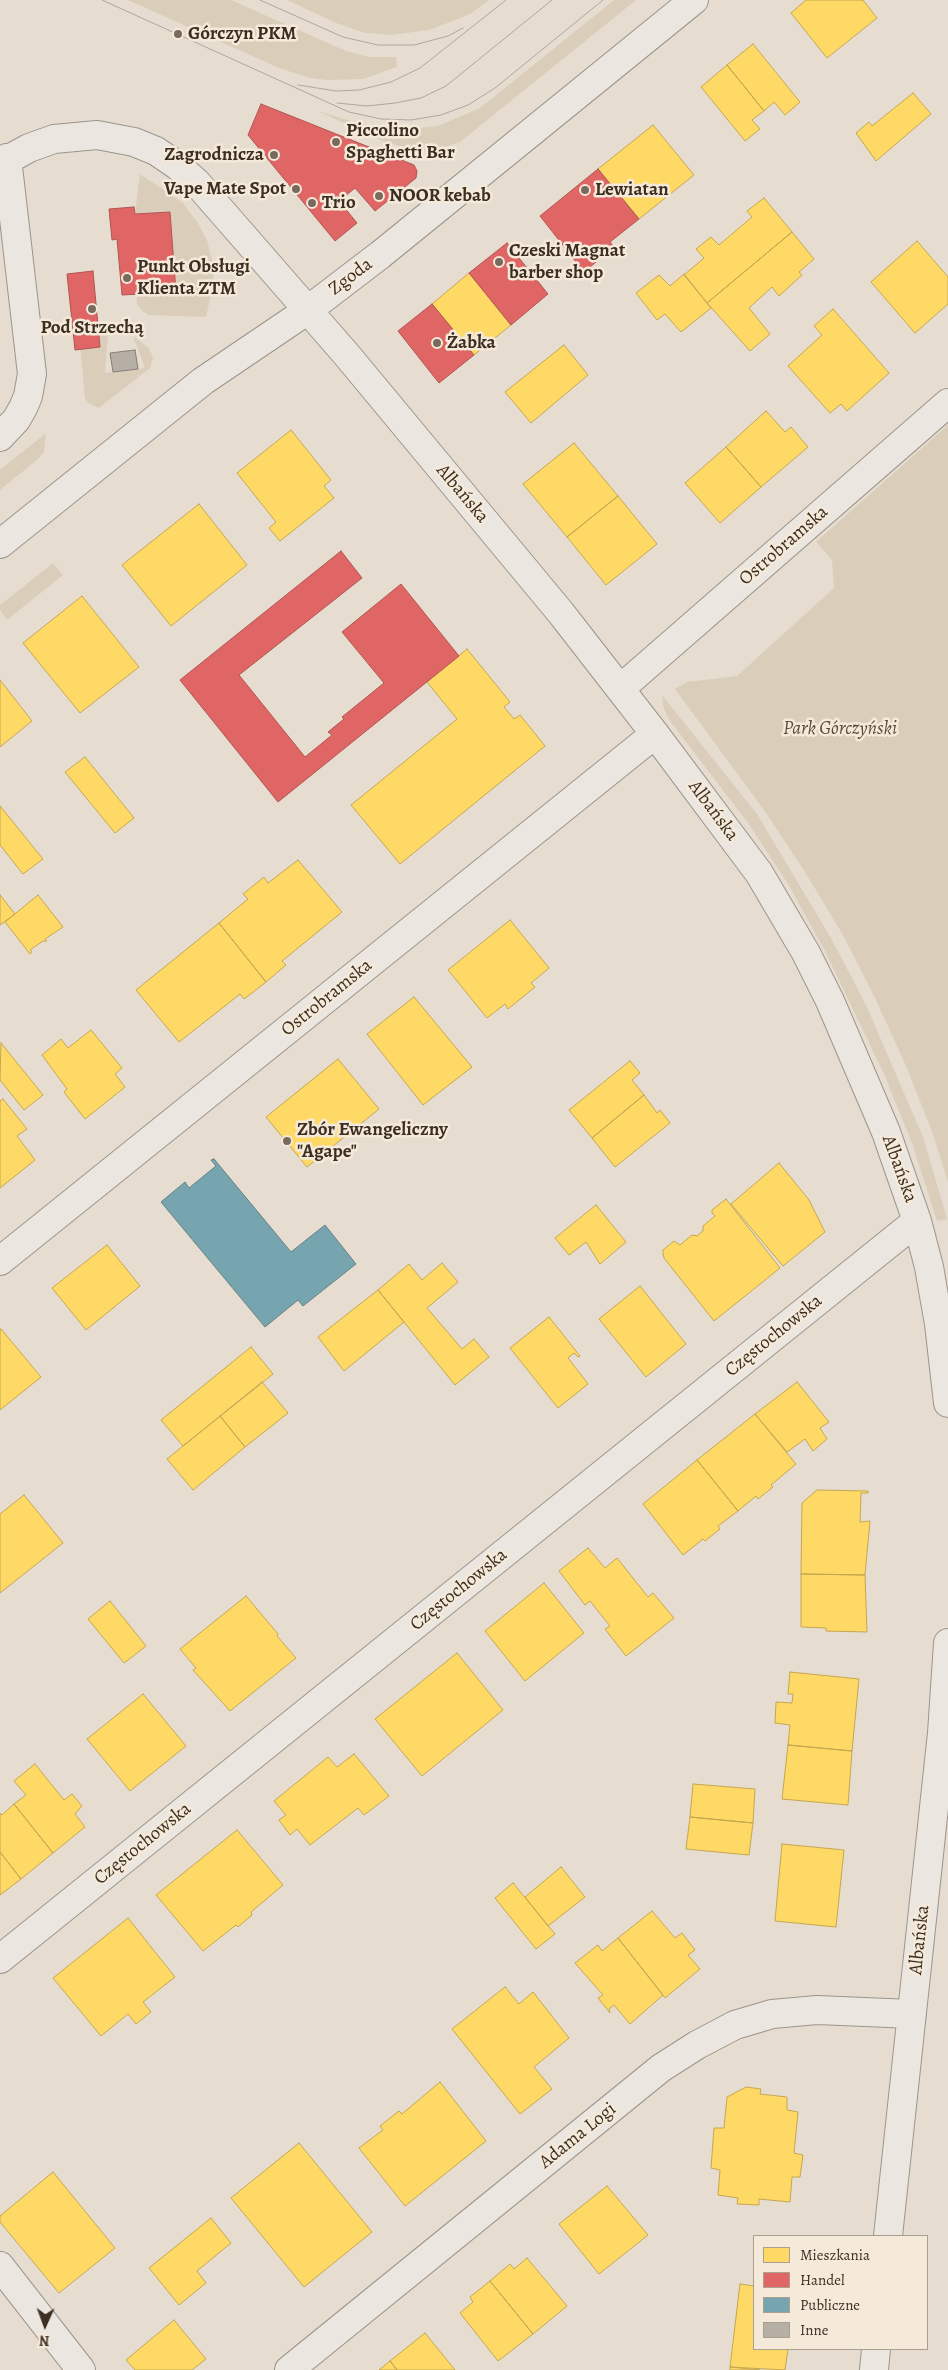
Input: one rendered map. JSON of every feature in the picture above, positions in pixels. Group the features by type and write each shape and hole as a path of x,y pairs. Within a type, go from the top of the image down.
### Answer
{"street":[{"name":"Zgoda","path":"0,544 203,380 308,310 380,255 694,0"},
{"name":"Albańska","path":"4,161 28,148 54,139 84,135 121,138 156,151 178,166 197,183 308,310 561,613 655,734 759,873 806,953 830,1002 886,1132 917,1221 939,1324 948,1403"},
{"path":"0,437 16,420 23,408 31,384 32,374 4,161"},
{"name":"Ostrobramska","path":"620,689 948,403"},
{"name":"Ostrobramska","path":"0,1262 655,734"},
{"name":"Częstochowska","path":"0,1959 917,1221"},
{"name":"Albańska","path":"888,2235 942,1733 948,1643"},
{"name":"Adama Logi","path":"289,2370 661,2068 697,2045 735,2025 772,2014 817,2010 912,2014"},
{"path":"0,2266 81,2370"},
{"path":"874,2370 876,2350"}],"green space":[{"path":"128,0 231,0 346,51 369,57 396,57 397,67 363,79 327,80 309,78 279,68"},
{"path":"287,0 489,0 470,14 429,30 391,35 365,33 336,23"},
{"path":"614,0 636,0 460,142 435,150 412,149 385,142 318,111 357,123 401,130 438,126 480,108"},
{"path":"140,174 183,203 207,240 214,269 206,317 149,315 142,311 137,304 137,294 176,291 170,212 135,214"},
{"path":"91,331 108,333 105,373 145,368 133,336 149,348 153,358 150,368 99,408 88,403 85,398 80,344"},
{"name":"Park Górczyński","path":"948,425 948,1182 933,1134 906,1066 876,1000 843,935 805,872 764,810 675,689 687,682 737,676 834,588 832,560 816,542"},
{"path":"46,433 44,452 0,490 0,470"},
{"path":"53,563 63,575 7,620 0,610 0,605"},
{"path":"662,695 757,814 832,940 866,1005 923,1137 947,1219 937,1221 912,1143 884,1074 823,947 788,884 748,823 670,721 664,709"}],"building: Mieszkania":[{"path":"806,0 863,0 877,18 827,58 791,13"},
{"path":"753,44 800,102 785,115 774,102 764,111 727,65"},
{"path":"727,65 764,111 752,120 760,129 745,141 701,87"},
{"path":"913,93 931,114 876,161 856,133 869,122 872,126"},
{"path":"653,125 694,175 639,219 598,169"},
{"path":"764,198 792,232 707,303 684,275 704,258 696,249 711,237 719,245 752,217 747,211"},
{"path":"792,232 814,259 799,272 802,275 779,296 772,287 749,308 770,334 750,351 707,303"},
{"path":"917,241 948,277 948,304 915,333 871,282"},
{"path":"469,273 511,325 474,355 432,304"},
{"path":"684,274 711,308 681,332 665,314 657,320 636,293 659,275 670,286"},
{"path":"833,309 889,373 847,411 841,404 830,413 788,366 822,335 814,326"},
{"path":"564,345 588,375 531,423 505,392"},
{"path":"766,411 785,432 791,427 808,447 761,487 726,447"},
{"path":"291,430 331,480 324,486 334,498 280,541 269,528 276,522 237,473"},
{"path":"574,443 618,496 567,537 523,484"},
{"path":"726,447 761,487 720,523 685,483"},
{"path":"618,496 657,544 606,585 567,537"},
{"path":"199,504 247,565 171,626 122,565"},
{"path":"82,596 139,667 80,713 23,643"},
{"path":"467,649 510,702 504,707 514,719 520,715 545,746 400,864 351,805 457,719 427,682"},
{"path":"0,680 32,721 0,747"},
{"path":"85,757 134,818 115,833 65,772"},
{"path":"0,806 43,859 23,874 0,845"},
{"path":"298,860 342,912 282,961 286,965 266,982 219,923 248,899 243,894 264,877 268,883"},
{"path":"0,895 15,914 0,925"},
{"path":"38,895 63,927 45,939 47,941 43,941 30,950 32,952 30,954 5,922"},
{"path":"510,920 549,968 531,983 535,987 508,1009 505,1004 487,1018 448,970"},
{"path":"219,923 266,982 244,999 240,994 179,1042 136,990"},
{"path":"414,997 472,1067 423,1105 367,1034"},
{"path":"91,1030 122,1068 115,1074 125,1087 85,1119 64,1092 67,1089 42,1055 61,1039 68,1048"},
{"path":"1,1043 43,1095 24,1110 0,1080"},
{"path":"338,1059 379,1109 307,1167 266,1117"},
{"path":"630,1061 640,1073 632,1080 644,1095 592,1138 569,1110"},
{"path":"644,1095 657,1113 660,1110 670,1123 615,1167 592,1138"},
{"path":"3,1099 27,1129 17,1136 35,1160 0,1188 0,1101"},
{"path":"779,1163 809,1200 825,1232 783,1266 731,1204"},
{"path":"726,1199 780,1268 714,1321 664,1258 663,1250 674,1241 680,1245 692,1235 697,1236 703,1231 703,1226 715,1216 712,1210"},
{"path":"596,1205 626,1242 600,1264 586,1242 569,1255 555,1238"},
{"path":"107,1245 140,1286 86,1330 52,1288"},
{"path":"442,1263 458,1282 427,1308 462,1349 474,1339 489,1357 455,1385 378,1290 409,1264 422,1280"},
{"path":"640,1286 686,1344 646,1377 599,1319"},
{"path":"378,1290 404,1322 344,1371 318,1337"},
{"path":"549,1317 580,1356 578,1357 574,1353 568,1358 588,1384 558,1408 510,1348"},
{"path":"0,1330 41,1377 0,1410"},
{"path":"251,1347 273,1374 183,1446 161,1420"},
{"path":"262,1382 288,1413 245,1447 220,1416"},
{"path":"797,1382 829,1422 820,1428 827,1439 813,1451 805,1439 787,1452 755,1414"},
{"path":"755,1414 796,1464 771,1485 773,1487 758,1499 756,1496 738,1511 697,1460"},
{"path":"220,1416 245,1447 193,1490 167,1459"},
{"path":"697,1460 738,1511 718,1526 720,1529 705,1541 703,1539 683,1555 643,1504"},
{"path":"817,1490 868,1491 868,1493 861,1493 860,1522 870,1521 865,1575 801,1574 802,1503"},
{"path":"24,1495 63,1543 0,1593 0,1514"},
{"path":"588,1548 605,1568 617,1558 648,1597 653,1593 674,1618 626,1656 605,1629 610,1626 590,1601 585,1605 559,1571"},
{"path":"801,1574 865,1575 867,1632 826,1631 826,1628 801,1627"},
{"path":"544,1583 584,1633 525,1681 485,1631"},
{"path":"246,1596 296,1658 230,1711 193,1670 196,1668 180,1649"},
{"path":"110,1601 146,1646 124,1663 88,1619"},
{"path":"457,1653 503,1710 422,1776 375,1719"},
{"path":"790,1672 859,1679 852,1751 788,1745 790,1725 775,1723 776,1702 792,1703 793,1694 788,1694"},
{"path":"143,1694 186,1746 130,1791 87,1739"},
{"path":"788,1745 852,1751 848,1805 782,1799"},
{"path":"354,1754 389,1796 364,1815 358,1808 310,1845 297,1829 290,1835 279,1820 286,1815 274,1801 328,1757 337,1767"},
{"path":"35,1764 64,1800 72,1794 82,1806 75,1814 85,1827 53,1853 14,1804 26,1795 14,1781"},
{"path":"693,1784 755,1789 753,1823 690,1817"},
{"path":"14,1804 53,1853 21,1879 0,1852 0,1813 2,1815"},
{"path":"690,1817 753,1823 749,1855 686,1849"},
{"path":"237,1830 283,1885 251,1912 252,1915 238,1927 236,1925 203,1951 156,1895"},
{"path":"782,1844 844,1850 836,1927 775,1921"},
{"path":"0,1852 21,1879 0,1895"},
{"path":"561,1867 585,1897 548,1926 525,1897"},
{"path":"513,1883 555,1934 536,1949 495,1898"},
{"path":"652,1911 675,1938 682,1933 695,1950 688,1955 700,1969 665,1998 618,1938"},
{"path":"128,1918 175,1977 143,2002 151,2012 136,2024 128,2014 101,2036 53,1978"},
{"path":"618,1938 663,1995 630,2024 614,2005 609,2009 610,2013 598,1998 603,1995 575,1963 598,1945 602,1951"},
{"path":"505,1987 519,2004 533,1992 569,2038 534,2067 552,2089 520,2114 452,2029"},
{"path":"440,2082 486,2141 405,2206 359,2148 383,2130 380,2126 399,2111 402,2114"},
{"path":"746,2087 761,2089 760,2094 787,2097 787,2110 798,2112 794,2153 803,2155 800,2177 792,2177 790,2202 759,2199 759,2205 737,2204 738,2198 718,2195 720,2170 711,2168 714,2128 724,2128 727,2097"},
{"path":"299,2143 372,2232 304,2287 231,2198"},
{"path":"53,2172 115,2248 59,2293 0,2222 0,2216"},
{"path":"607,2186 648,2235 599,2274 559,2224"},
{"path":"211,2218 231,2243 197,2271 206,2283 179,2305 149,2268"},
{"path":"527,2258 567,2306 533,2334 490,2281 510,2264 514,2269"},
{"path":"490,2281 533,2334 498,2361 460,2313 473,2302 470,2297"},
{"path":"740,2284 753,2286 753,2350 788,2350 785,2370 730,2367"},
{"path":"174,2320 206,2359 192,2370 135,2370 126,2360"},
{"path":"425,2333 455,2370 397,2370 390,2361"},
{"path":"390,2361 397,2370 379,2370"},
{"path":"730,2367 760,2370 730,2370"}],"building: Handel":[{"path":"261,104 414,165 417,171 416,178 375,211 355,188 339,201 357,223 335,241 248,135"},
{"path":"598,169 639,219 610,242 614,247 584,272 540,216"},
{"path":"134,207 135,214 170,212 176,292 122,295 117,239 112,240 109,209"},
{"path":"507,243 548,294 511,325 469,273"},
{"path":"93,271 100,347 75,350 67,274"},
{"path":"432,304 474,355 439,383 398,331"},
{"path":"341,551 362,578 239,675 305,757 332,735 328,732 344,719 342,717 384,683 342,632 401,584 459,656 278,802 180,680"}],"building: Publiczne":[{"path":"214,1159 291,1252 325,1225 356,1264 303,1306 298,1300 265,1327 161,1202 185,1182 189,1188 216,1166 211,1160"}],"building: Inne":[{"path":"135,350 138,369 113,372 110,353"}],"tram line":[{"path":"102,0 349,112 381,119 411,120 441,115 468,105 495,88 603,0"},
{"path":"260,0 343,37 378,45 414,45 448,36 463,28"},
{"path":"298,85 336,91 359,90 391,82 420,68 506,0"},
{"path":"337,103 367,106 421,98 446,86 552,0"}],"place":[{"name":"Górczyn PKM","path":"178,34"},
{"name":"Piccolino Spaghetti Bar","path":"336,142"},
{"name":"Zagrodnicza","path":"274,155"},
{"name":"Vape Mate Spot","path":"296,189"},
{"name":"Lewiatan","path":"585,190"},
{"name":"NOOR kebab","path":"379,196"},
{"name":"Trio","path":"312,203"},
{"name":"Czeski Magnat barber shop","path":"499,262"},
{"name":"Punkt Obsługi Klienta ZTM","path":"127,278"},
{"name":"Pod Strzechą","path":"92,309"},
{"name":"Żabka","path":"437,343"},
{"name":"Zbór Ewangeliczny \"Agape\"","path":"287,1141"}]}
